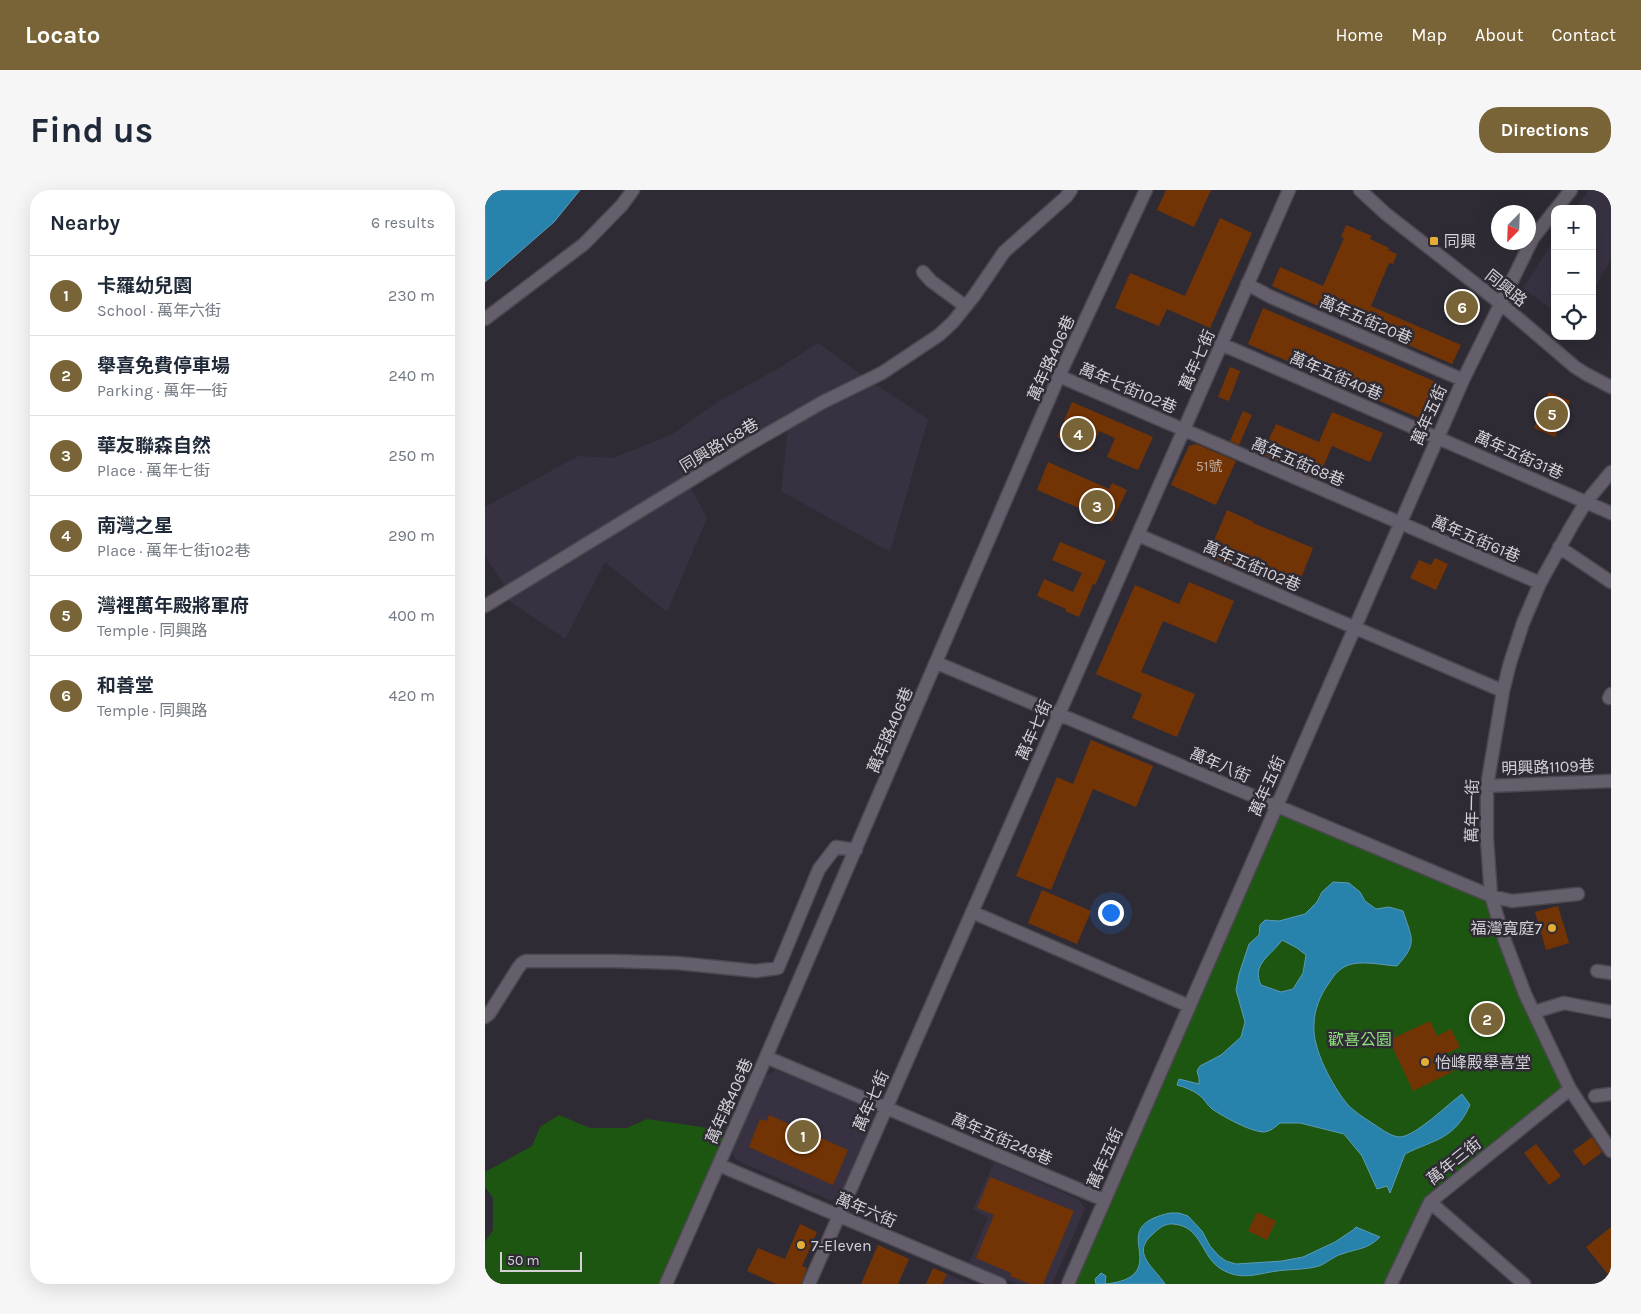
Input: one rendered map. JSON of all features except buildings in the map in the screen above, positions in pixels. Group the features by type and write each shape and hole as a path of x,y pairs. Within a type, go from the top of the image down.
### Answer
{"street":[{"path":"485,319 584,244 622,205 633,190"},
{"name":"同興路168巷","path":"485,606 748,445 823,402 882,373 939,335 953,322 974,296 1004,252 1066,197 1071,190"},
{"name":"萬年路406巷","path":"666,1284 937,663 1059,376 1146,190"},
{"name":"萬年七街","path":"809,1284 1289,190"},
{"name":"同興路","path":"1360,190 1386,214 1500,303 1575,367 1611,387"},
{"name":"萬年五街","path":"1559,205 1571,190"},
{"name":"萬年五街","path":"1068,1284 1463,380 1533,238 1551,215"},
{"path":"923,272 931,281 965,306"},
{"name":"萬年五街20巷","path":"1247,284 1271,297 1463,380"},
{"name":"萬年五街40巷","path":"1221,344 1438,437"},
{"name":"萬年七街102巷","path":"1059,376 1183,430"},
{"name":"萬年五街68巷","path":"1183,430 1400,524"},
{"name":"萬年五街31巷","path":"1438,437 1611,513"},
{"name":"萬年一街","path":"1611,472 1586,502 1559,547 1540,583 1523,623 1503,691 1487,786 1487,839 1491,896 1505,941 1525,994 1569,1089 1611,1151"},
{"name":"萬年五街61巷","path":"1400,524 1540,583"},
{"name":"萬年五街102巷","path":"1137,535 1503,691"},
{"path":"1559,547 1611,582"},
{"name":"萬年八街","path":"937,663 1491,896 1512,901 1578,894"},
{"name":"明興路1109巷","path":"1487,786 1611,781"},
{"path":"485,1017 489,1014 518,968 526,961 677,963 756,971 778,968 819,869 836,847 856,850"},
{"path":"972,912 1189,1006"},
{"path":"1597,971 1611,973"},
{"path":"1534,1012 1564,1003 1611,1012"},
{"path":"766,1057 886,1108"},
{"name":"萬年三街","path":"1391,1284 1429,1202 1569,1089"},
{"path":"1595,1096 1611,1094"},
{"name":"萬年五街248巷","path":"886,1108 1104,1200"},
{"name":"萬年六街","path":"719,1165 1000,1284"},
{"path":"1429,1202 1523,1284"}],"shaded area":[{"path":"1589,190 1611,190 1611,259 1596,286 1596,205 1578,205"},
{"path":"1551,245 1551,309 1523,288"},
{"path":"818,343 866,378 928,419 890,552 781,491 789,420 687,481 707,518 667,612 605,562 565,639 508,600 506,588 485,556 485,507 578,456 613,458 671,435 719,401 779,368"},
{"path":"776,1070 871,1109 873,1119 839,1198 832,1201 736,1160 732,1152 765,1076"},
{"path":"994,1162 1079,1200 1085,1209 1052,1284 1017,1284 969,1263 988,1218 973,1209"},
{"path":"947,1274 970,1284 942,1284"}],"green space":[{"name":"歡喜公園","path":"1277,806 1491,896 1570,1089 1430,1202 1396,1284 1068,1284"},
{"path":"559,1115 590,1128 627,1128 647,1119 729,1131 660,1284 485,1284 485,1242 493,1230 493,1198 485,1187 485,1172 532,1146 540,1127"}],"water":[{"path":"491,190 580,190 554,222 485,282 485,195"},
{"path":"1333,882 1349,883 1360,892 1365,901 1376,909 1389,907 1403,911 1411,935 1411,946 1397,966 1363,963 1348,965 1336,974 1320,998 1314,1020 1316,1045 1330,1078 1342,1097 1348,1105 1363,1117 1397,1137 1407,1135 1423,1126 1462,1094 1470,1105 1464,1117 1450,1132 1405,1154 1390,1193 1387,1186 1377,1189 1362,1156 1344,1134 1300,1123 1280,1123 1268,1131 1257,1131 1223,1116 1212,1109 1197,1093 1177,1085 1179,1079 1199,1084 1197,1071 1200,1066 1221,1055 1241,1037 1245,1022 1236,990 1249,944 1259,935 1260,925 1265,920 1279,921 1305,914 1317,902 1322,892","holes":["1282,940 1306,955 1303,973 1293,989 1281,992 1261,985 1259,978 1260,966"]},
{"path":"1170,1213 1188,1216 1202,1231 1210,1246 1219,1256 1226,1261 1236,1264 1282,1261 1303,1257 1335,1242 1356,1227 1380,1237 1366,1247 1339,1255 1319,1266 1242,1276 1228,1273 1214,1264 1190,1230 1173,1224 1164,1225 1146,1241 1144,1254 1150,1266 1165,1284 1105,1284 1125,1280 1135,1273 1140,1257 1139,1232 1153,1218"},
{"path":"1101,1273 1106,1276 1105,1284 1096,1284 1095,1279"}],"place":[{"name":"同興","path":"1434,241"},
{"name":"和善堂","path":"1462,307"},
{"name":"灣裡萬年殿將軍府","path":"1552,414"},
{"name":"南灣之星","path":"1078,434"},
{"name":"華友聯森自然","path":"1097,506"},
{"name":"福灣寬庭7","path":"1552,928"},
{"name":"舉喜免費停車場","path":"1487,1019"},
{"name":"怡峰殿舉喜堂","path":"1425,1062"},
{"name":"卡羅幼兒園","path":"803,1136"},
{"name":"7-Eleven","path":"801,1245"}]}
